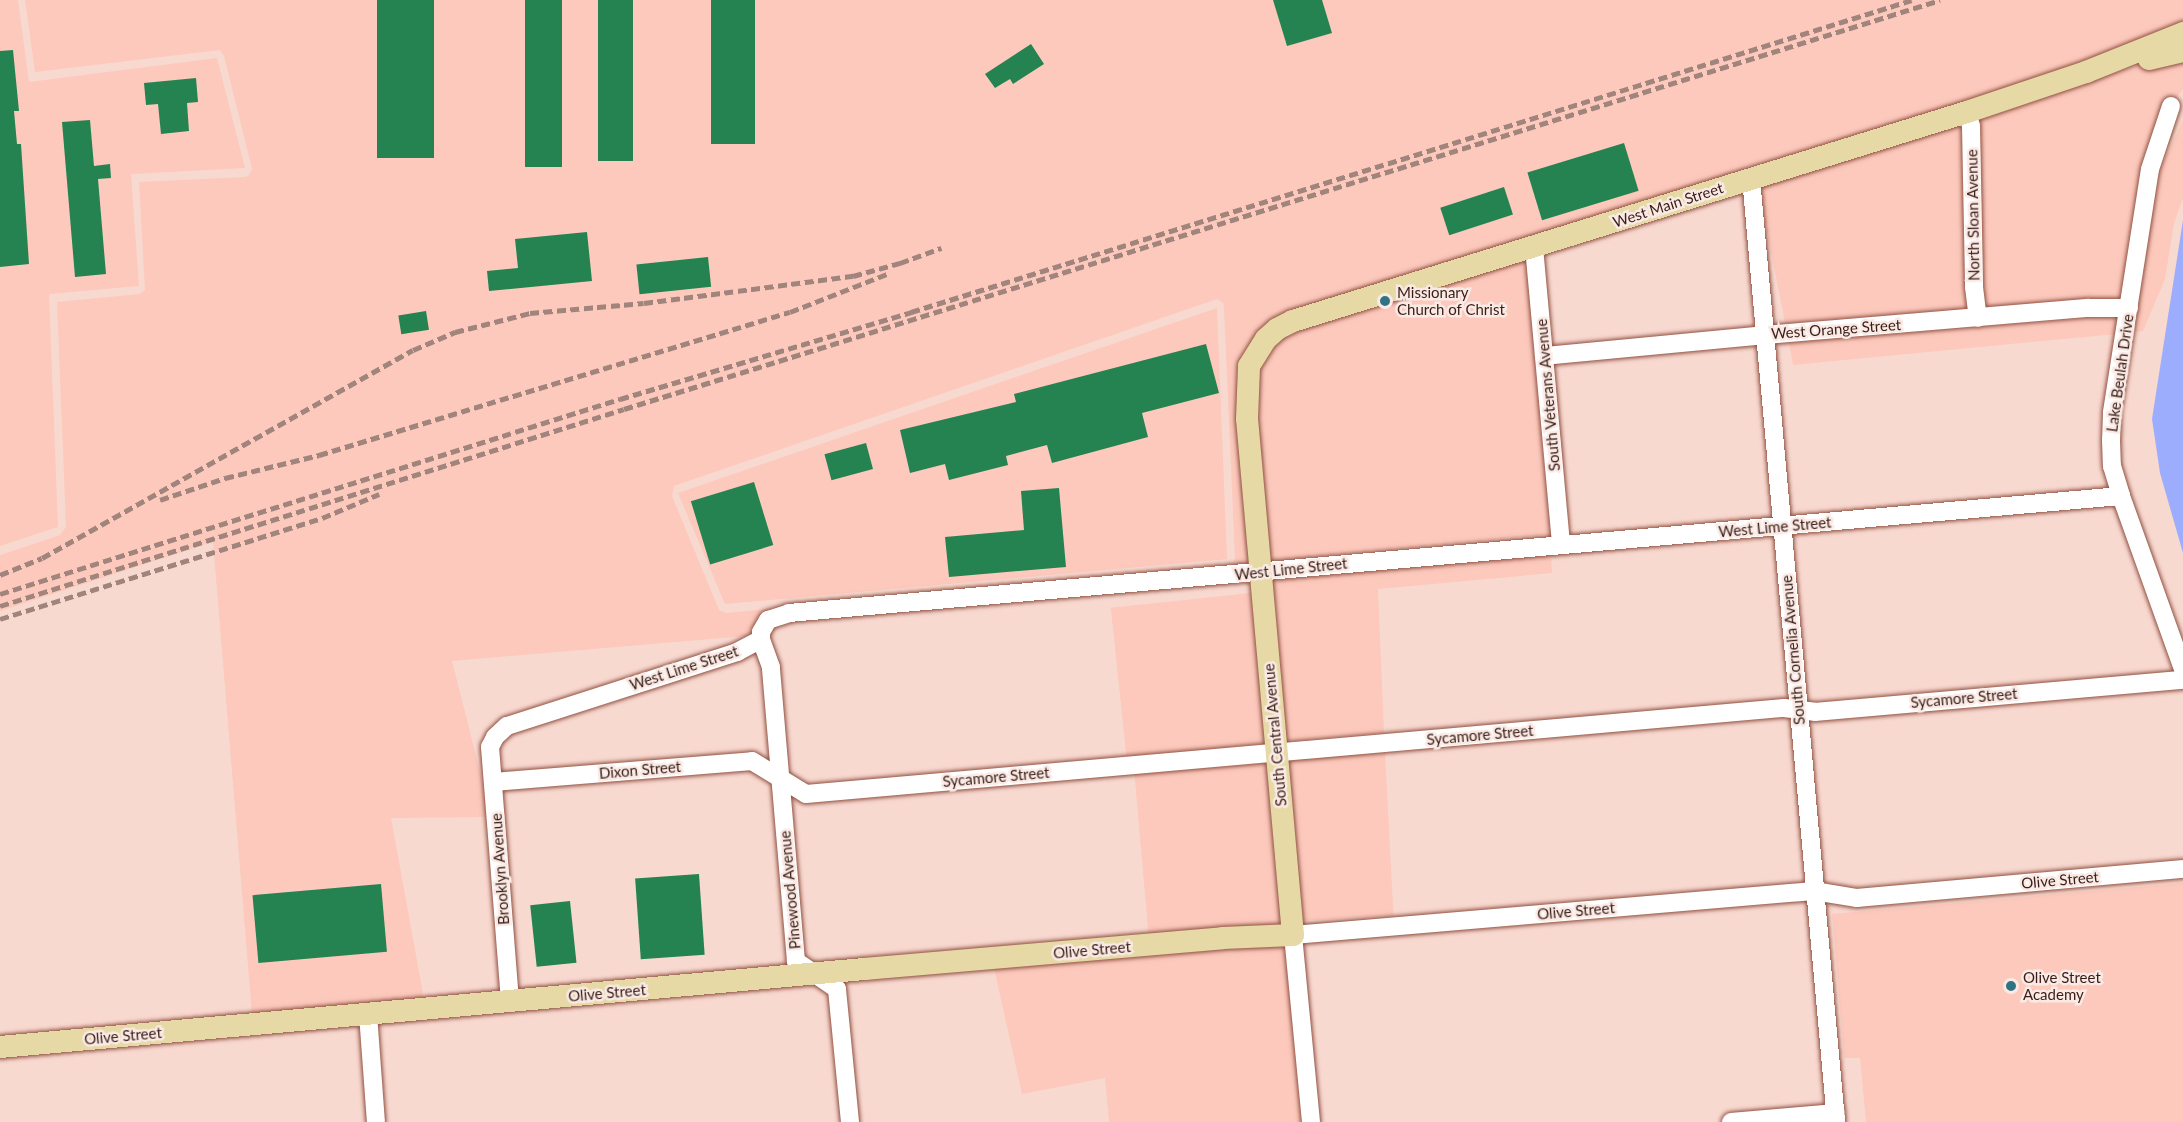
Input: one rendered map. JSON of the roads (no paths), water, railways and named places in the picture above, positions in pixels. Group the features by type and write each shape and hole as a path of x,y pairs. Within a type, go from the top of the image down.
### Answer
{"main road":[{"name":"West Main Street","path":"1258,350 1277,329 1293,321 1967,112 2086,72 2183,33"},
{"name":"West Main Street","path":"2086,72 2183,51"},
{"name":"South Central Avenue","path":"1258,350 1249,366 1247,407 1293,935"},
{"name":"Olive Street","path":"0,1047 1223,938 1293,935"}],"street":[{"name":"Lake Beulah Drive","path":"2171,106 2150,169 2112,413 2112,466 2183,669"},
{"name":"North Sloan Avenue","path":"1967,112 1971,126 1974,287 1978,318"},
{"name":"South Cornelia Avenue","path":"1751,178 1836,1118"},
{"name":"South Veterans Avenue","path":"1534,247 1561,543"},
{"name":"West Orange Street","path":"1544,356 2089,308 2129,308"},
{"name":"West Lime Street","path":"495,737 507,726 737,652 761,639 761,632 768,620 789,613 1260,573 1561,543 1782,527 2121,496"},
{"name":"Pinewood Avenue","path":"761,639 771,667 796,961 837,989 850,1122"},
{"name":"Sycamore Street","path":"781,779 806,794 1784,708 1815,712 2183,680"},
{"name":"Brooklyn Avenue","path":"495,737 490,747 510,1001"},
{"name":"Dixon Street","path":"494,782 752,761 781,779"},
{"name":"Olive Street","path":"1293,935 1814,891 1857,898 2183,869"},
{"name":"South Central Avenue","path":"1293,935 1311,1122"},
{"path":"368,1014 376,1122"},
{"path":"1731,1122 1836,1118"}],"water":[{"path":"2183,220 2183,553 2160,473 2152,419"}],"railway":[{"path":"0,594 620,399 911,312 1912,0"},
{"path":"0,606 624,409 1940,0"},
{"path":"0,575 42,558 413,350 455,332 530,313 644,303 853,276 900,263 941,248"},
{"path":"160,500 225,478 319,455 790,312 887,274"},
{"path":"0,619 322,518 379,494"}],"place":[{"name":"Missionary Church of Christ","path":"1385,301"},
{"name":"Olive Street Academy","path":"2011,986"}]}
